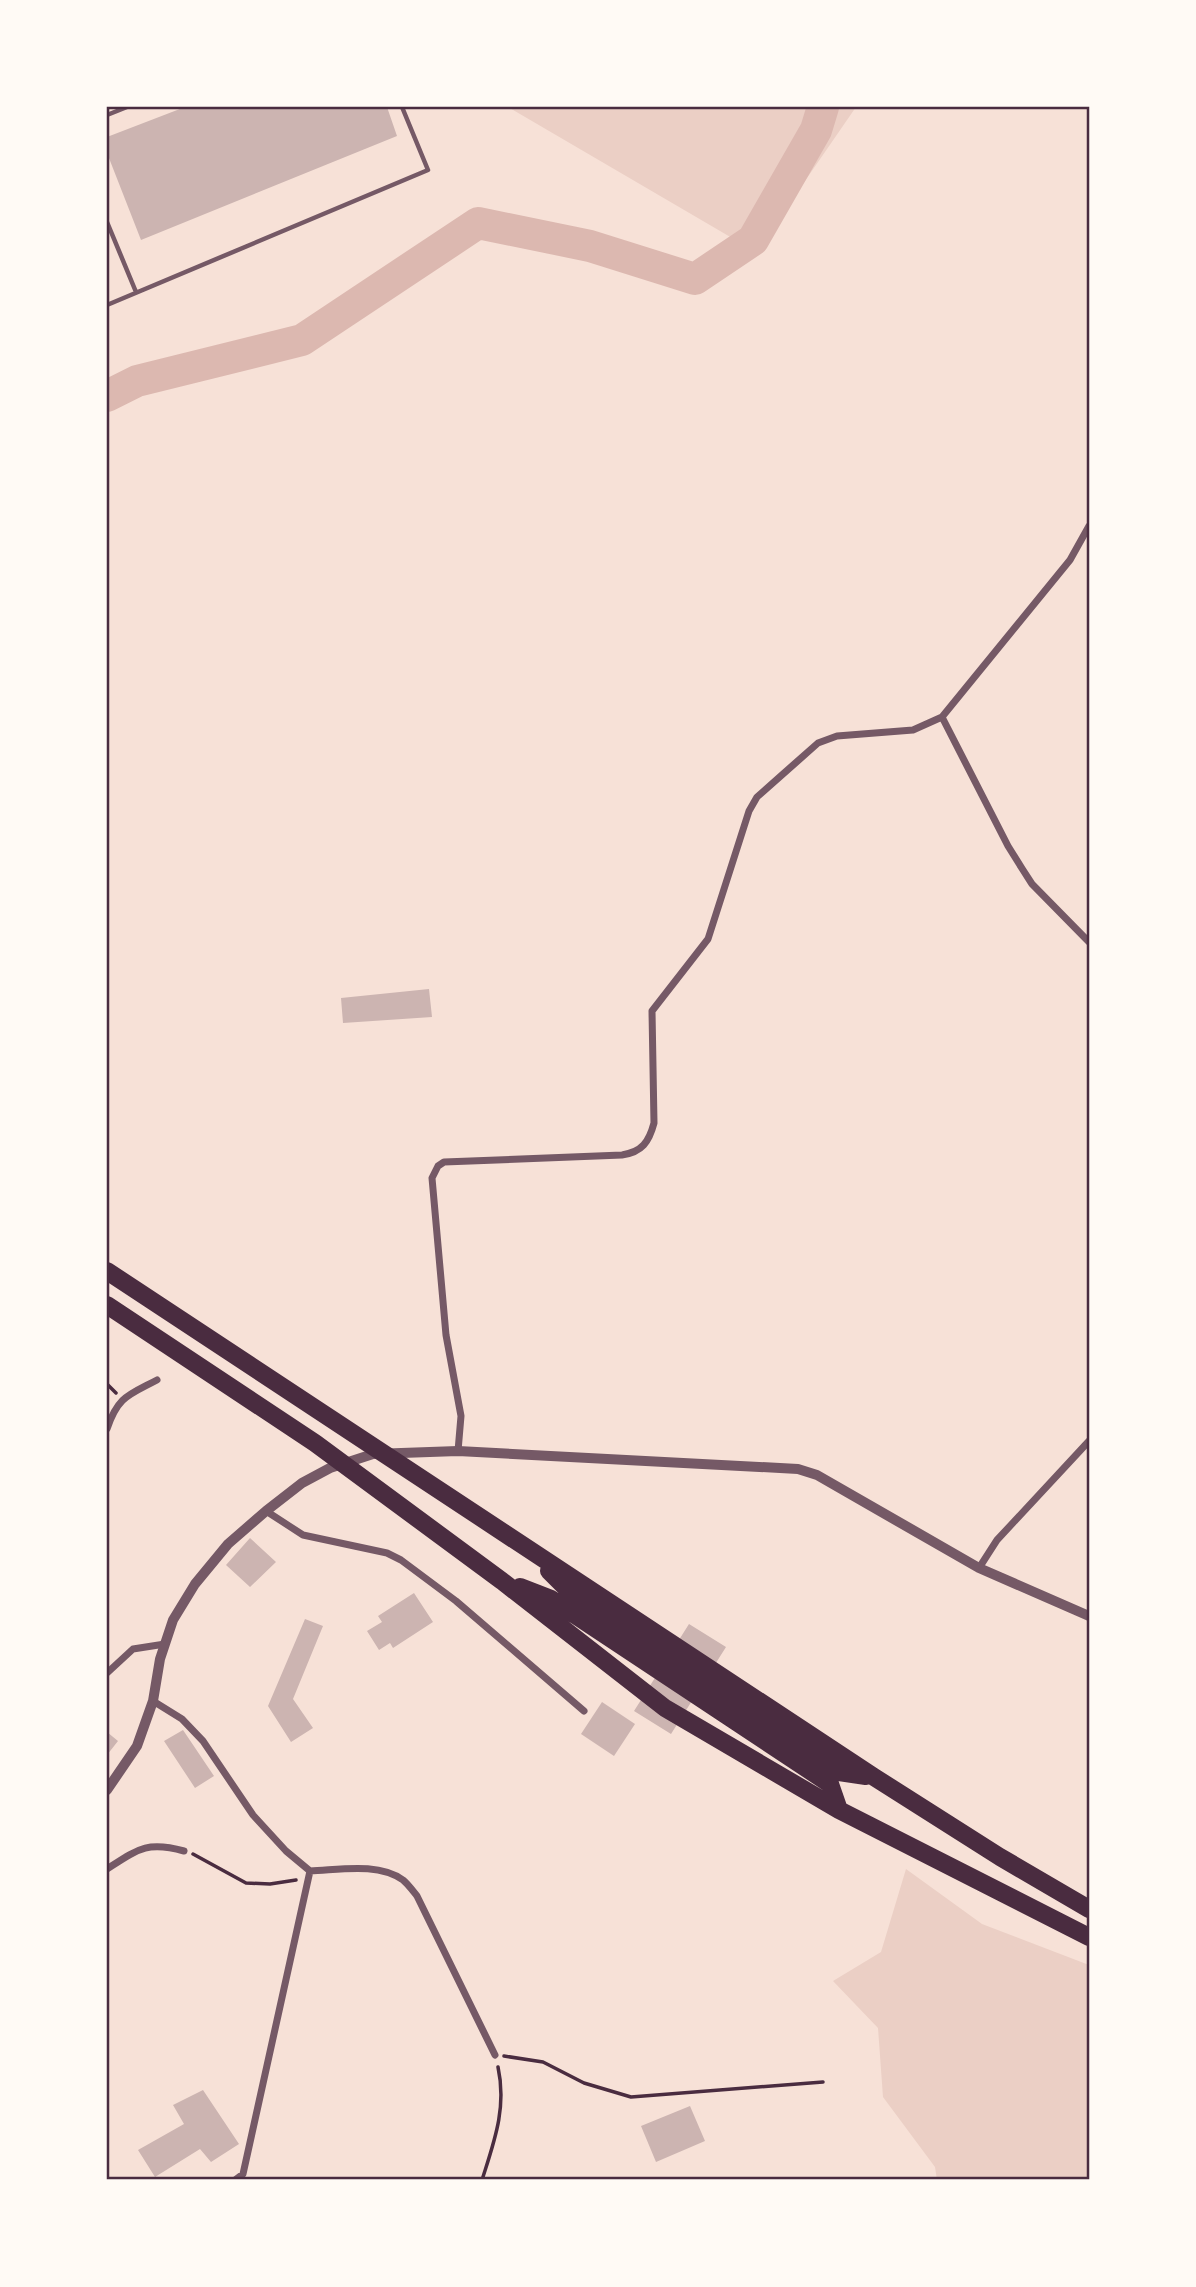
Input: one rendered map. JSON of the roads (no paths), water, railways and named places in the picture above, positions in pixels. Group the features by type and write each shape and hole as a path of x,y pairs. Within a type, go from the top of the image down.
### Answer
{"highway":[{"path":"107,1271 874,1777 1000,1857 1089,1909"},
{"path":"107,1305 315,1443 502,1581 665,1708 839,1810 1089,1937"},
{"path":"502,1581 551,1599 830,1784 839,1810"}],"street":[{"path":"458,1451 461,1416 446,1335 432,1178 434,1171 444,1162 622,1156 642,1148 650,1137 654,1123 652,1011 708,939 749,811 757,797 818,743 837,736 913,730 942,718 1070,559 1089,526"},
{"path":"942,718 1008,846 1032,884 1089,942"},
{"path":"107,1429 113,1412 122,1399 158,1380"},
{"path":"979,1568 997,1540 1089,1441"},
{"path":"107,1790 138,1745 153,1701 173,1620 195,1584 228,1544 302,1483 330,1468 373,1454 458,1451 797,1469 817,1475 979,1568 1089,1616"},
{"path":"266,1511 303,1535 387,1553 411,1566 584,1710"},
{"path":"107,1673 133,1649 165,1644"},
{"path":"153,1701 182,1719 203,1741 253,1815 309,1875"},
{"path":"107,1869 146,1846 160,1845 184,1851"},
{"path":"309,1875 376,1870 403,1880 417,1896 495,2055"},
{"path":"235,2180 243,2174 309,1875"}],"lane":[{"path":"107,115 127,107"},
{"path":"107,305 428,170 402,107"},
{"path":"107,222 136,292"}],"waterway":[{"path":"107,396 137,381 302,340 478,223 590,246 695,279 753,240 816,130 823,107"}]}
